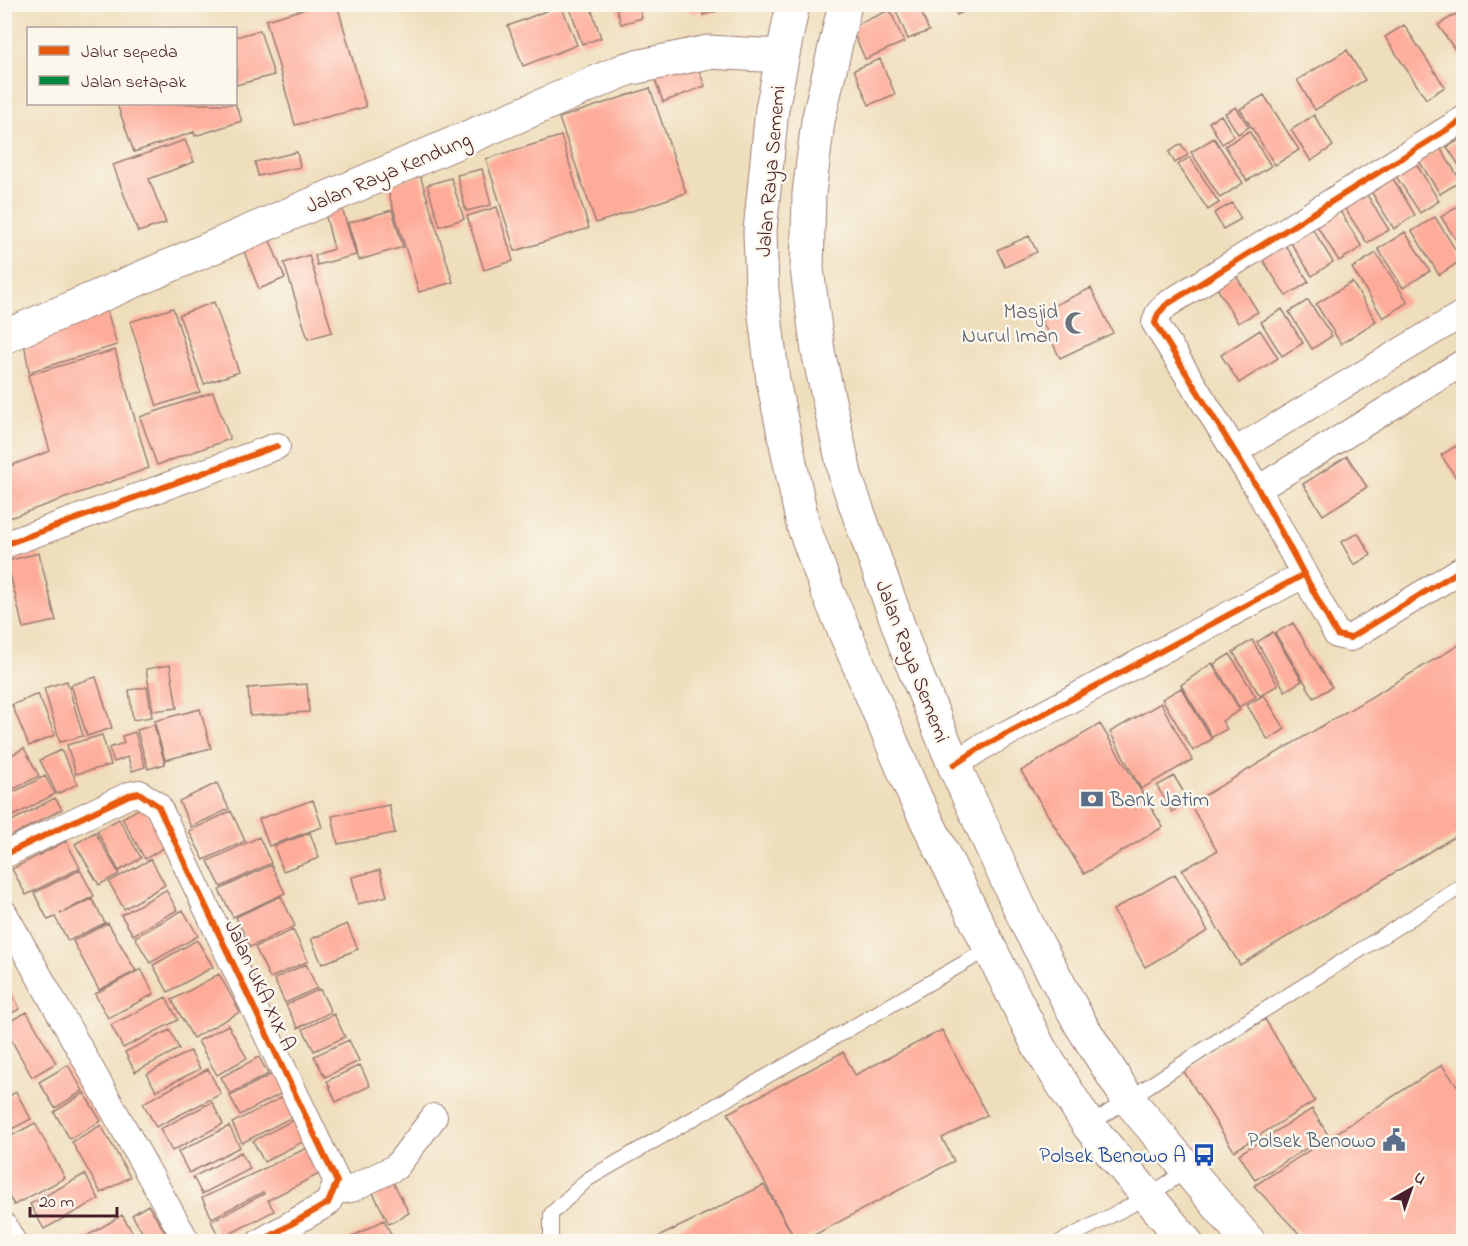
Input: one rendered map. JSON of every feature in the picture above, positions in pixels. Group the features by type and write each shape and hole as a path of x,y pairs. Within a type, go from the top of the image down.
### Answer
{"main road":[{"name":"Jalan Raya Sememi","path":"793,4 772,109 760,231 762,291 773,381 803,525 827,590 915,797 1039,1047 1089,1126 1186,1242"},
{"name":"Jalan Raya Sememi","path":"845,4 818,121 809,194 807,269 818,351 846,478 911,661 954,765 1029,928 1081,1024 1128,1099 1249,1242"},
{"name":"Jalan Raya Kendung","path":"4,337 627,69 708,52 782,56"},
{"path":"990,948 1029,928"}],"street":[{"path":"1464,119 1166,305 1158,314 1155,323 1258,489 1337,635 1350,638 1464,568"},
{"path":"1235,452 1464,313"},
{"path":"1258,489 1464,362"},
{"path":"4,545 277,446"},
{"path":"954,765 980,748 1303,575"},
{"name":"Jalan UKA XIX A","path":"4,855 129,795 139,793 148,796 158,806 337,1182 335,1191"},
{"path":"4,913 187,1242"},
{"path":"261,1242 328,1203 335,1191 351,1189 396,1167 434,1117"},
{"path":"4,1226 13,1242"}],"lane":[{"path":"1089,1126 1464,885"},
{"path":"551,1242 551,1214 588,1179 990,948"},
{"path":"1060,1242 1147,1197 1187,1170"}],"building":[{"path":"322,4 337,4 366,107 295,125 266,20"},
{"path":"615,4 638,4 642,18 621,24"},
{"path":"689,4 729,4 730,7 703,15 702,10 691,13"},
{"path":"918,4 929,31 908,39 894,6"},
{"path":"561,5 577,45 523,66 508,26"},
{"path":"569,5 590,5 601,38 582,44"},
{"path":"951,5 977,5 957,15"},
{"path":"1464,9 1464,63 1438,25"},
{"path":"890,10 904,42 865,59 851,27"},
{"path":"1404,25 1445,87 1426,99 1385,37"},
{"path":"260,30 274,75 237,85 237,37"},
{"path":"1347,50 1365,80 1315,110 1297,80"},
{"path":"694,58 705,86 663,102 653,74"},
{"path":"880,59 895,94 869,105 854,70"},
{"path":"650,88 686,193 596,223 559,118"},
{"path":"1264,95 1299,150 1275,165 1240,109"},
{"path":"117,105 235,105 242,121 195,136 194,132 134,152"},
{"path":"1236,107 1249,127 1238,134 1225,113"},
{"path":"1221,115 1234,136 1222,144 1209,122"},
{"path":"1314,115 1333,146 1311,161 1291,130"},
{"path":"1249,131 1271,166 1247,181 1225,146"},
{"path":"561,136 589,228 515,251 486,159"},
{"path":"1464,137 1464,173 1447,147"},
{"path":"1214,138 1243,183 1220,198 1191,152"},
{"path":"185,140 194,162 149,179 166,223 138,232 113,165"},
{"path":"1181,144 1188,155 1175,163 1169,152"},
{"path":"1440,148 1461,181 1440,194 1419,161"},
{"path":"297,152 300,167 258,176 255,162"},
{"path":"1190,157 1219,203 1208,210 1178,165"},
{"path":"1414,160 1439,201 1420,213 1394,173"},
{"path":"482,169 491,205 466,211 457,175"},
{"path":"1389,172 1415,215 1394,229 1367,185"},
{"path":"420,175 453,282 419,292 386,185"},
{"path":"451,178 464,219 440,226 427,185"},
{"path":"1364,190 1389,230 1367,243 1342,204"},
{"path":"1464,202 1464,252 1441,217"},
{"path":"1232,203 1241,219 1223,229 1214,213"},
{"path":"1335,203 1362,247 1339,261 1312,218"},
{"path":"497,207 513,261 484,270 467,216"},
{"path":"342,208 356,255 317,265 315,255 334,249 325,213"},
{"path":"392,210 403,247 359,260 348,223"},
{"path":"1435,217 1462,260 1439,275 1412,231"},
{"path":"1309,223 1333,262 1312,276 1287,237"},
{"path":"1405,232 1430,271 1403,288 1378,249"},
{"path":"1029,236 1037,252 1005,267 997,250"},
{"path":"269,238 285,278 259,289 243,249"},
{"path":"1282,240 1309,282 1286,296 1259,254"},
{"path":"1376,253 1408,302 1383,318 1352,268"},
{"path":"309,255 332,332 308,339 284,263"},
{"path":"1236,276 1258,312 1238,323 1217,288"},
{"path":"1352,282 1376,321 1341,344 1316,304"},
{"name":"Masjid Nurul Iman","path":"1091,288 1113,333 1060,358 1038,313"},
{"path":"1308,300 1332,336 1312,349 1289,312"},
{"path":"214,302 239,372 204,384 179,315"},
{"path":"105,303 117,345 29,372 23,336"},
{"path":"173,308 200,392 157,406 130,322"},
{"path":"1282,309 1303,343 1282,356 1261,322"},
{"path":"1260,330 1278,358 1239,383 1221,355"},
{"path":"115,350 149,468 4,520 4,468 50,451 28,375"},
{"path":"213,392 230,439 157,465 140,417"},
{"path":"1464,441 1464,478 1458,481 1441,455"},
{"path":"1347,456 1367,487 1323,515 1303,484"},
{"path":"1358,533 1371,555 1354,565 1341,542"},
{"path":"39,553 56,621 23,628 7,561"},
{"path":"1293,623 1332,687 1314,698 1275,633"},
{"path":"1273,632 1302,681 1285,691 1257,642"},
{"path":"1252,640 1278,685 1260,696 1233,652"},
{"path":"1464,642 1464,831 1240,965 1182,870 1217,851 1190,804"},
{"path":"1230,654 1256,697 1239,707 1214,664"},
{"path":"1212,663 1240,710 1222,721 1227,729 1212,737 1181,685"},
{"path":"170,665 177,708 153,711 146,669"},
{"path":"96,677 112,728 87,736 71,685"},
{"path":"67,681 83,736 60,742 44,688"},
{"path":"307,684 309,712 250,716 248,688"},
{"path":"147,687 152,717 133,720 129,690"},
{"path":"1181,688 1212,739 1193,751 1162,699"},
{"path":"38,694 55,735 29,746 12,705"},
{"path":"1264,695 1285,729 1268,740 1247,705"},
{"path":"1161,703 1192,760 1141,789 1110,732"},
{"path":"200,709 211,748 165,760 154,721"},
{"name":"Bank Jatim","path":"1100,724 1163,827 1084,874 1021,771"},
{"path":"154,725 165,764 148,769 137,730"},
{"path":"135,732 145,767 132,771 128,757 114,762 109,748 124,743 122,736"},
{"path":"102,735 111,765 76,774 67,745"},
{"path":"24,748 39,776 4,794 4,759"},
{"path":"61,750 78,784 57,794 40,760"},
{"path":"45,776 55,794 4,821 4,797"},
{"path":"1174,776 1189,801 1172,812 1157,786"},
{"path":"217,783 229,809 191,827 179,801"},
{"path":"55,798 62,809 4,840 4,825"},
{"path":"313,800 322,827 269,846 259,819"},
{"path":"389,805 395,833 338,844 332,816"},
{"path":"144,806 167,846 145,859 122,818"},
{"path":"231,811 245,841 204,860 189,831"},
{"path":"119,819 141,858 119,871 97,831"},
{"path":"95,832 119,874 99,885 75,844"},
{"path":"310,833 319,858 283,871 274,846"},
{"path":"259,837 271,863 221,887 208,861"},
{"path":"66,841 80,868 26,895 12,869"},
{"path":"151,859 165,885 124,909 109,882"},
{"path":"271,865 285,893 233,917 219,890"},
{"path":"80,870 94,896 60,914 92,899 105,923 68,941 55,917 48,920 34,893"},
{"path":"380,870 387,896 358,904 352,877"},
{"path":"1175,874 1208,931 1145,967 1113,910"},
{"path":"166,890 177,910 133,935 121,915"},
{"path":"281,896 295,926 250,947 236,917"},
{"path":"183,910 198,936 150,963 135,937"},
{"path":"108,923 136,971 99,990 73,941"},
{"path":"347,924 358,949 322,964 311,939"},
{"path":"293,930 308,961 270,978 255,947"},
{"path":"197,940 213,967 168,992 153,965"},
{"path":"306,964 317,988 285,1003 274,979"},
{"path":"141,969 154,994 108,1018 95,994"},
{"path":"219,974 240,1012 193,1038 172,1000"},
{"path":"4,979 20,1009 4,1017"},
{"path":"320,989 331,1012 298,1028 286,1005"},
{"path":"166,997 178,1020 123,1048 111,1025"},
{"path":"27,1012 56,1063 32,1077 4,1027 4,1024"},
{"path":"334,1014 345,1037 314,1051 303,1029"},
{"path":"1265,1019 1315,1101 1234,1151 1183,1070"},
{"path":"228,1025 247,1058 217,1075 198,1041"},
{"path":"170,1030 179,1049 135,1072 125,1052"},
{"path":"942,1030 987,1115 942,1138 954,1161 801,1242 648,1242 764,1185 795,1239 728,1113 843,1052 855,1075"},
{"path":"349,1040 359,1061 325,1077 314,1056"},
{"path":"190,1051 200,1069 156,1091 147,1074"},
{"path":"259,1057 268,1074 230,1094 221,1077"},
{"path":"68,1065 83,1091 55,1108 39,1082"},
{"path":"360,1065 370,1086 336,1102 327,1081"},
{"name":"Polsek Benowo","path":"1442,1065 1464,1095 1464,1242 1307,1242 1254,1186"},
{"path":"208,1069 221,1094 156,1127 143,1103"},
{"path":"278,1071 288,1090 240,1115 230,1096"},
{"path":"16,1092 31,1119 4,1133 4,1099"},
{"path":"84,1093 101,1121 70,1139 54,1112"},
{"path":"286,1095 296,1115 242,1143 232,1123"},
{"path":"212,1102 223,1124 172,1151 160,1129"},
{"path":"1312,1109 1328,1135 1255,1180 1239,1154"},
{"path":"297,1118 308,1139 264,1162 253,1141"},
{"path":"35,1123 65,1178 14,1205 4,1189 4,1140"},
{"path":"101,1125 130,1177 101,1193 72,1142"},
{"path":"229,1126 240,1147 189,1173 178,1152"},
{"path":"307,1148 321,1173 268,1200 274,1211 220,1239 211,1221 264,1194 263,1192 212,1218 202,1198"},
{"path":"241,1152 250,1169 202,1194 193,1177"},
{"path":"85,1174 99,1199 44,1229 30,1204"},
{"path":"391,1178 409,1213 389,1224 371,1189"},
{"path":"148,1205 167,1235 157,1242 148,1242 132,1215"},
{"path":"122,1215 136,1238 130,1242 77,1242"},
{"path":"384,1220 395,1242 342,1242"}],"marked path":[{"path":"4,1226 13,1242"}],"cycle path":[{"path":"1464,119 1166,305 1158,314 1155,323 1258,489 1337,635 1350,638 1464,568"},
{"path":"4,545 277,446"},
{"path":"954,765 980,748 1303,575"},
{"path":"4,855 129,795 139,793 158,806 337,1182 328,1203 260,1242"}],"place":[{"name":"Masjid Nurul Iman","path":"1076,323"},
{"name":"Bank Jatim","path":"1092,799"},
{"name":"Polsek Benowo","path":"1394,1140"},
{"name":"Polsek Benowo A","path":"1204,1155"}]}
